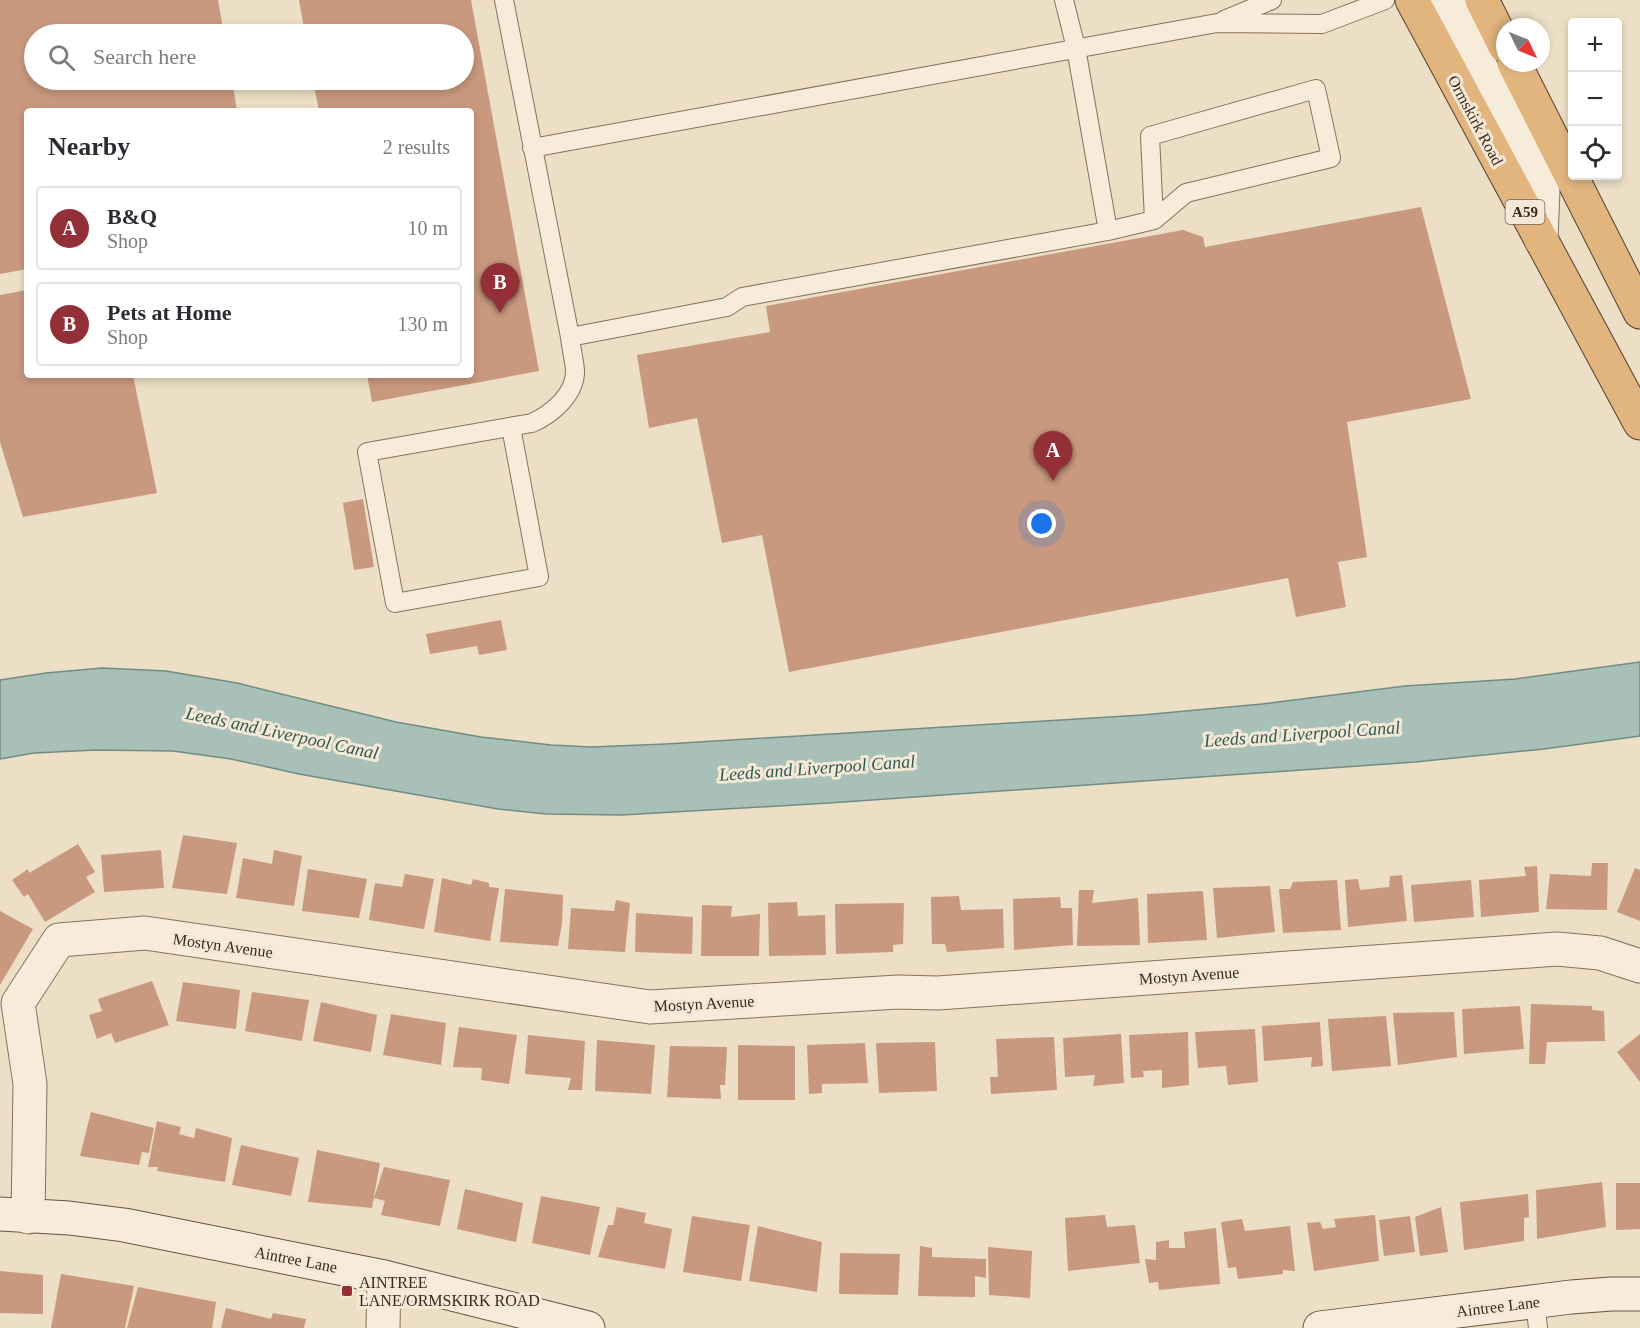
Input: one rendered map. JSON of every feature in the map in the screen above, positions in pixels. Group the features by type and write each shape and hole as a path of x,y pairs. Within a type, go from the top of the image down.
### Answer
{"highway":[{"name":"Ormskirk Road","path":"1412,0 1640,423"},
{"path":"1482,0 1496,28"},
{"path":"1519,72 1640,312"}],"street":[{"name":"Ormskirk Road","path":"1447,0 1543,189 1540,240"},
{"name":"Mostyn Avenue","path":"14,1215 30,1084 18,1003 59,940 145,933 650,1007 898,992 950,992 1557,949 1600,953 1640,966"},
{"name":"Aintree Lane","path":"14,1215 69,1218 124,1225 384,1277 588,1328"},
{"path":"383,1328 384,1277"},
{"name":"Aintree Lane","path":"1320,1328 1536,1314 1596,1294 1640,1294"}],"lane":[{"path":"504,0 570,337 575,371 573,384 565,398 544,418 532,423 367,452 395,603 539,576 511,427"},
{"path":"1064,0 1076,48 1108,231"},
{"path":"1217,23 1272,0"},
{"path":"532,148 1217,23 1322,24 1385,0"},
{"path":"570,337 727,307 742,297 1108,231 1154,220 1186,192 1331,158 1316,88 1150,136 1154,220"}],"water":[{"name":"Leeds and Liverpool Canal","path":"1640,662 1640,736 1544,749 1415,762 829,803 622,815 546,814 498,809 299,774 231,759 173,751 96,750 34,753 0,759 0,680 102,668 166,671 237,683 396,722 481,737 591,747 1142,715 1262,704 1405,686 1515,679"}],"building":[{"path":"0,0 218,0 222,24 24,24 24,90 234,90 237,108 24,108 24,270 0,274"},
{"path":"299,0 471,0 539,371 372,402 368,378 474,378 474,108 318,108 315,90 474,90 474,24 303,24"},
{"path":"1421,207 1471,399 1347,422 1367,557 1338,562 1346,607 1296,617 1288,578 789,672 762,535 722,543 697,418 649,428 637,355 770,332 766,306 1183,230 1203,237 1205,247"},
{"path":"24,291 24,378 134,378 157,493 23,517 0,442 0,295"},
{"path":"363,499 374,567 354,570 343,503"},
{"path":"501,620 507,650 479,655 477,646 430,654 426,634"},
{"path":"183,835 237,843 227,894 172,888"},
{"path":"78,844 95,872 86,877 95,892 45,922 28,894 24,897 12,880 28,869 29,873"},
{"path":"161,850 164,888 104,892 101,855"},
{"path":"274,850 302,856 294,906 236,898 243,858 272,864"},
{"path":"1592,863 1608,863 1607,910 1546,909 1550,874 1591,876"},
{"path":"1537,866 1539,912 1481,917 1479,880 1526,876 1524,867"},
{"path":"1635,868 1640,870 1640,921 1617,912"},
{"path":"308,869 367,879 359,918 302,911"},
{"path":"405,874 434,879 424,929 369,920 375,883 402,887"},
{"path":"1402,875 1407,921 1348,927 1345,880 1358,879 1360,890 1389,887 1390,876"},
{"path":"442,878 471,885 473,879 489,883 489,887 499,888 490,941 434,932"},
{"path":"1337,880 1341,930 1283,933 1279,889 1290,889 1293,882"},
{"path":"1471,880 1474,917 1414,922 1411,885"},
{"path":"1270,886 1275,932 1217,938 1213,888"},
{"path":"505,889 563,895 558,946 500,942"},
{"path":"1079,890 1094,890 1092,903 1138,898 1140,945 1077,946"},
{"path":"1203,891 1207,940 1148,943 1147,894"},
{"path":"959,896 961,910 1003,909 1004,948 947,952 945,944 932,944 931,897"},
{"path":"1060,897 1061,908 1072,908 1073,945 1014,950 1013,899"},
{"path":"616,900 630,903 625,952 568,949 571,908 614,911"},
{"path":"797,902 798,916 825,915 826,955 769,956 768,903"},
{"path":"904,903 903,944 893,945 893,952 836,954 835,904"},
{"path":"702,905 732,906 731,917 760,914 759,956 701,956"},
{"path":"0,911 33,929 0,985"},
{"path":"636,913 693,917 692,954 635,952"},
{"path":"152,981 169,1025 115,1043 111,1033 97,1039 89,1015 102,1011 98,999"},
{"path":"183,982 240,990 236,1029 176,1021"},
{"path":"252,992 309,1000 302,1041 245,1031"},
{"path":"321,1002 377,1015 371,1052 313,1041"},
{"path":"1531,1004 1592,1006 1592,1010 1604,1011 1605,1041 1547,1042 1545,1064 1529,1064"},
{"path":"1520,1006 1524,1049 1464,1054 1462,1009"},
{"path":"1454,1012 1457,1057 1398,1065 1393,1013"},
{"path":"391,1014 446,1023 441,1065 383,1055"},
{"path":"1386,1016 1391,1066 1332,1071 1328,1019"},
{"path":"1320,1022 1323,1066 1311,1067 1312,1057 1264,1061 1262,1026"},
{"path":"459,1027 517,1035 509,1084 481,1080 482,1068 453,1067"},
{"path":"1255,1029 1258,1082 1228,1085 1226,1066 1198,1068 1195,1032"},
{"path":"1188,1032 1189,1085 1162,1088 1162,1070 1143,1071 1144,1077 1131,1078 1129,1035"},
{"path":"1121,1034 1124,1083 1093,1086 1095,1075 1065,1077 1063,1038"},
{"path":"1640,1034 1640,1082 1617,1052"},
{"path":"528,1035 585,1041 582,1090 568,1090 571,1078 525,1074"},
{"path":"1054,1037 1057,1090 991,1094 990,1077 998,1077 996,1039"},
{"path":"597,1040 655,1045 651,1094 595,1091"},
{"path":"935,1042 937,1091 879,1093 876,1043"},
{"path":"865,1043 868,1083 822,1084 822,1093 809,1094 807,1045"},
{"path":"738,1045 795,1046 795,1100 738,1100"},
{"path":"670,1046 727,1047 725,1085 720,1085 721,1099 667,1097"},
{"path":"91,1112 154,1128 149,1153 142,1152 139,1165 80,1156"},
{"path":"157,1121 181,1127 179,1134 194,1138 196,1128 232,1138 225,1182 157,1171 158,1167 148,1167"},
{"path":"241,1145 299,1158 291,1196 232,1185"},
{"path":"317,1150 380,1163 372,1208 308,1202"},
{"path":"384,1167 450,1180 440,1226 381,1215 385,1201 374,1198"},
{"path":"1602,1182 1606,1227 1537,1239 1536,1190"},
{"path":"1616,1183 1640,1183 1640,1229 1616,1230"},
{"path":"465,1189 523,1203 516,1242 457,1229"},
{"path":"1528,1194 1529,1217 1524,1218 1524,1241 1464,1250 1460,1202"},
{"path":"541,1196 600,1207 590,1255 532,1243"},
{"path":"617,1207 646,1213 644,1223 672,1229 665,1269 598,1257 608,1225 613,1225"},
{"path":"1441,1207 1448,1252 1420,1256 1415,1217"},
{"path":"1105,1215 1107,1227 1135,1225 1140,1263 1068,1271 1065,1218"},
{"path":"1375,1215 1379,1261 1314,1271 1307,1223 1320,1222 1323,1229 1336,1227 1334,1219"},
{"path":"692,1216 750,1225 741,1281 683,1272"},
{"path":"1410,1216 1415,1252 1384,1256 1379,1220"},
{"path":"1242,1219 1245,1231 1290,1226 1295,1271 1283,1270 1283,1274 1238,1279 1236,1267 1228,1268 1221,1222"},
{"path":"758,1226 822,1242 817,1292 749,1281"},
{"path":"1216,1228 1220,1284 1159,1290 1158,1282 1149,1283 1145,1259 1156,1260 1156,1242 1169,1240 1169,1248 1185,1248 1184,1232"},
{"path":"920,1246 932,1248 932,1257 986,1259 986,1278 975,1276 975,1297 918,1296"},
{"path":"988,1247 1032,1251 1030,1298 989,1295"},
{"path":"840,1253 900,1254 898,1295 839,1294"},
{"path":"0,1271 43,1275 43,1314 0,1313"},
{"path":"61,1274 134,1286 125,1328 51,1328"},
{"path":"138,1287 216,1302 212,1328 127,1328"},
{"path":"226,1308 271,1319 273,1313 306,1319 304,1328 221,1328"}],"place":[{"name":"Pets at Home","path":"500,313"},
{"name":"B&Q","path":"1053,481"},
{"name":"AINTREE LANE/ORMSKIRK ROAD","path":"347,1291"}]}
